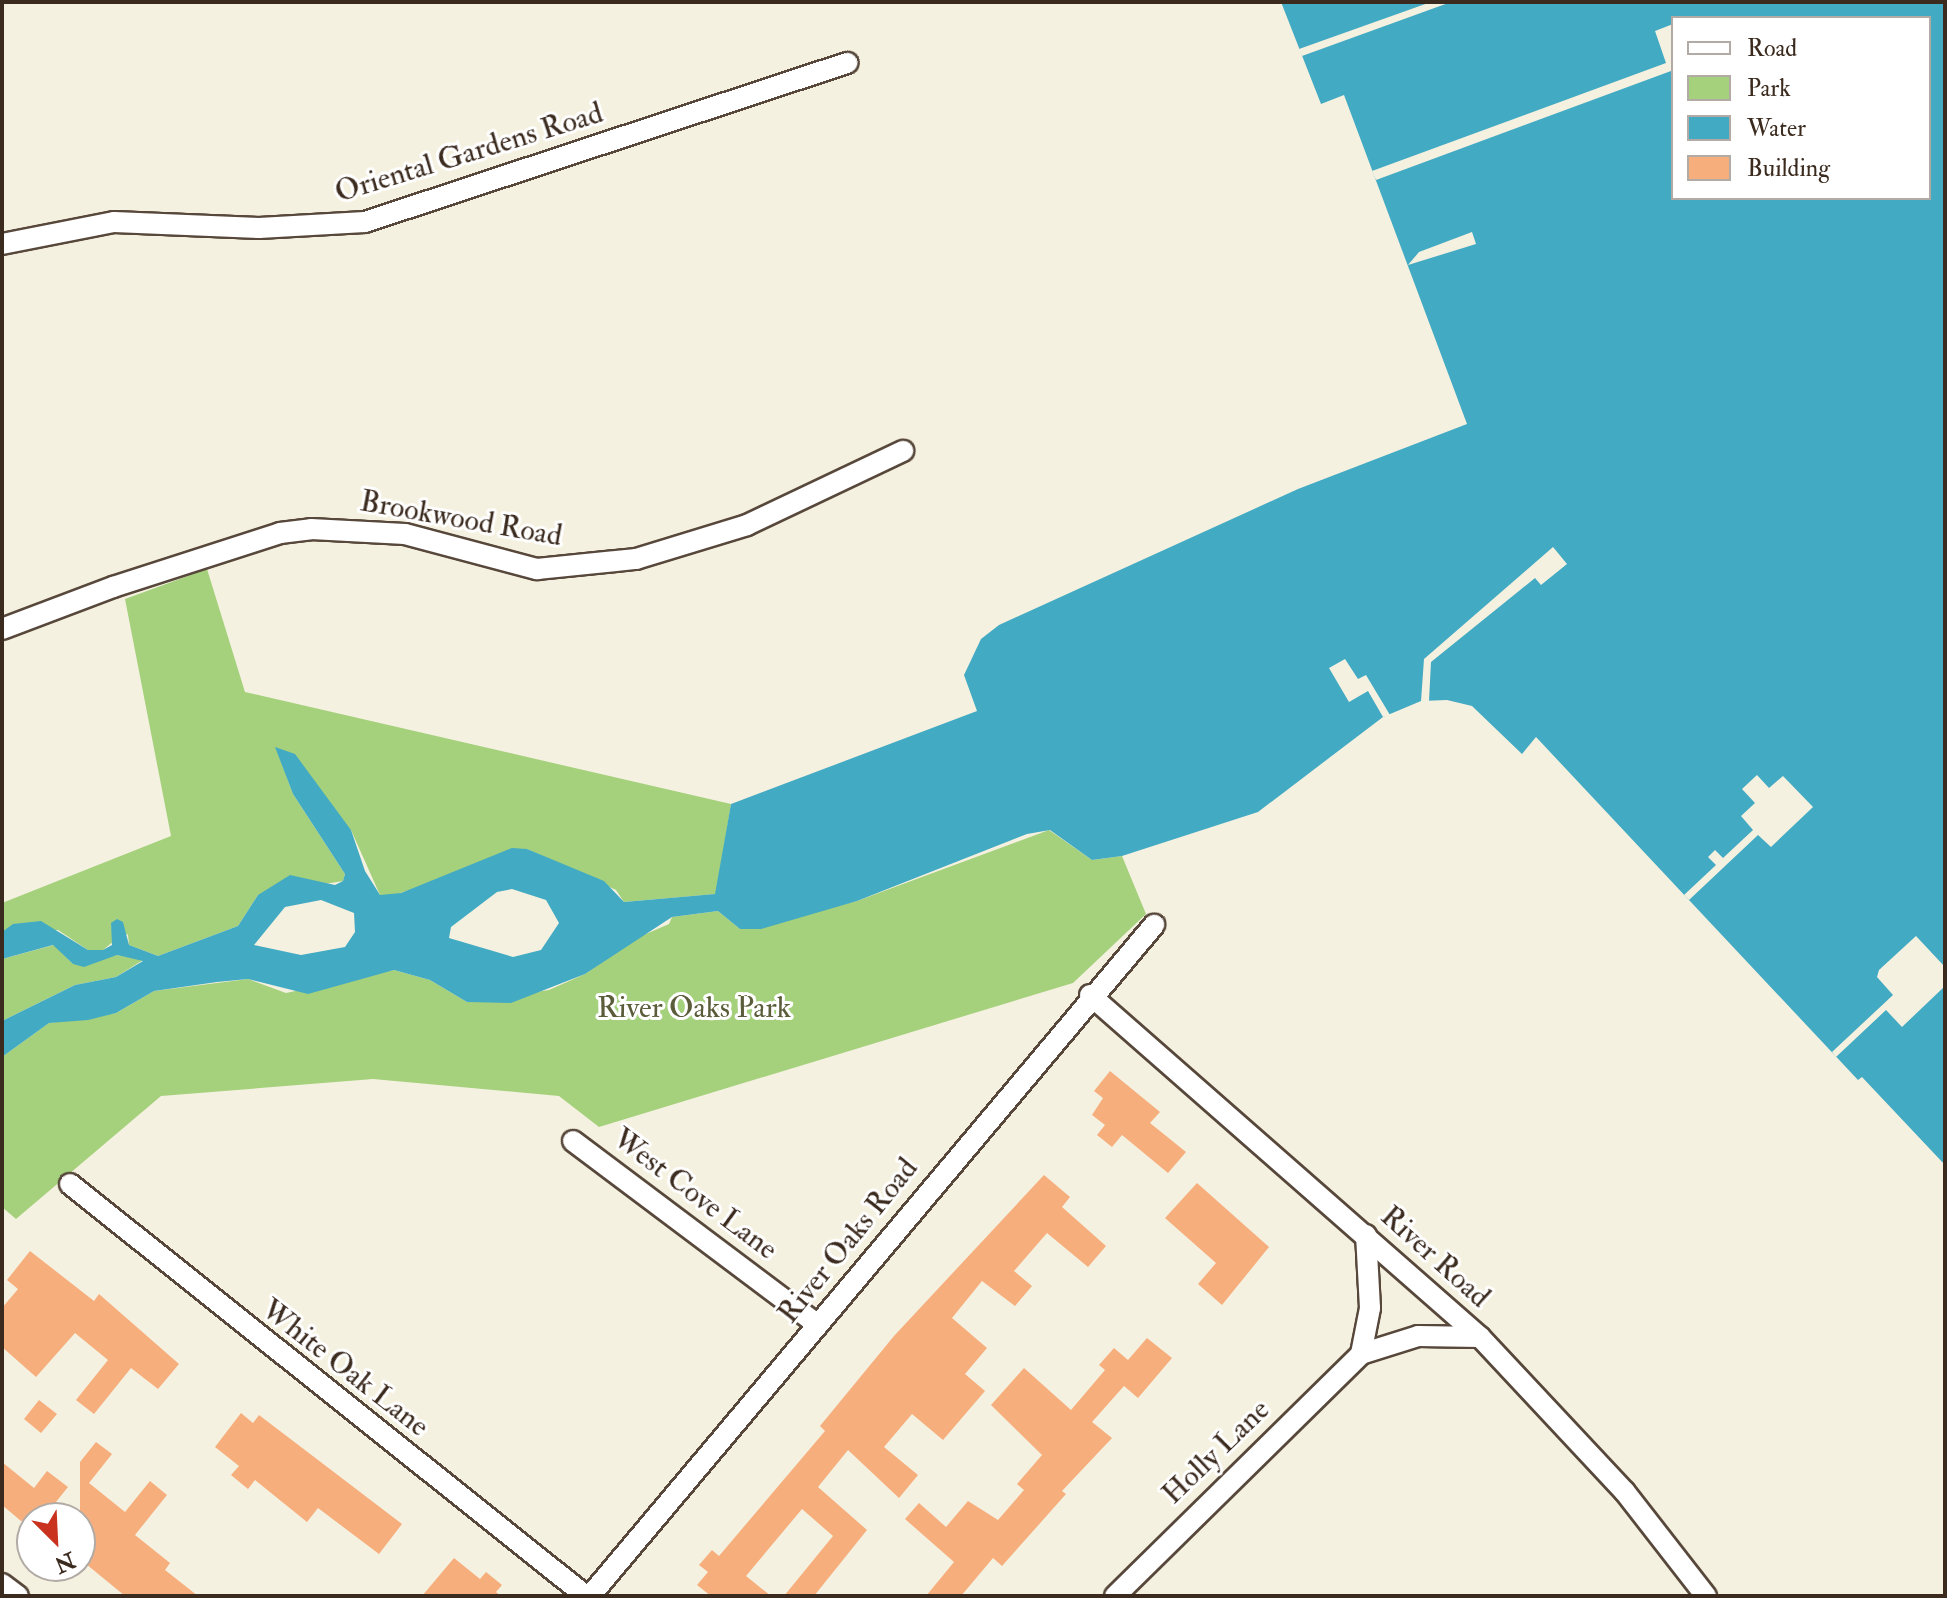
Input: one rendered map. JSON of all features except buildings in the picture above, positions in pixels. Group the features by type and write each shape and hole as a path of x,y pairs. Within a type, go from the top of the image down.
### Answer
{"street":[{"name":"Oriental Gardens Road","path":"2,244 114,222 259,228 365,222 847,63"},
{"name":"Brookwood Road","path":"2,629 158,572 280,533 311,529 405,534 537,569 636,559 747,525 903,451"},
{"name":"River Oaks Road","path":"588,1596 818,1325 1090,995 1154,925"},
{"name":"River Road","path":"1090,995 1480,1337 1625,1492 1706,1596"},
{"name":"West Cove Lane","path":"573,1141 818,1325"},
{"name":"White Oak Lane","path":"70,1184 588,1596"},
{"path":"1361,1354 1370,1308 1366,1235"},
{"name":"Holly Lane","path":"1115,1596 1361,1354 1418,1336 1480,1337"},
{"path":"2,1584 18,1596"}],"green space":[{"name":"River Oaks Park","path":"207,569 245,692 731,804 716,894 624,902 616,890 527,849 389,897 380,895 351,830 276,748 293,794 345,874 343,881 258,895 238,926 158,956 129,945 128,935 111,924 114,941 103,950 88,950 58,930 2,932 2,903 171,836 125,599"},
{"name":"River Oaks Park","path":"1049,830 1092,860 1122,856 1146,914 1073,983 599,1127 559,1096 373,1079 161,1096 16,1219 2,1207 2,1057 49,1023 116,1013 154,991 248,979 286,993 394,970 430,980 467,1002 549,990 585,974 639,937 669,924 672,917 718,911 740,929 857,901"},
{"path":"54,945 73,964 117,955 143,960 116,977 75,985 2,1021 2,959"}],"water":[{"path":"1281,2 1945,2 1945,1165 1862,1077 1858,1080 1536,737 1522,754 1472,706 1447,700 1421,701 1383,717 1258,812 1122,856 1092,860 1050,830 1027,834 857,901 761,929 740,929 718,911 672,917 585,974 511,1003 467,1002 430,980 394,970 308,994 248,979 217,982 154,991 116,1013 88,1020 49,1023 2,1057 2,1021 75,985 116,977 143,961 117,955 84,967 73,964 53,945 2,959 2,932 13,924 41,921 88,950 103,950 112,945 111,923 117,919 123,922 129,945 158,956 238,926 258,895 290,875 335,885 343,881 345,874 293,794 275,747 295,754 351,830 365,871 380,895 401,893 512,848 527,849 604,881 624,902 715,894 731,804 977,711 964,675 981,639 999,625 1298,489 1467,424 1344,95 1321,104","holes":["512,889 546,900 559,923 541,950 513,957 449,938 451,927 497,892","321,900 354,913 355,932 345,947 301,955 254,945 285,907"]}],"pier":[{"path":"1431,2 1451,2 1302,56 1299,49"},
{"path":"1671,25 1671,71 1376,180 1372,171 1666,63 1655,31"},
{"path":"1472,232 1476,244 1408,265 1419,252"},
{"path":"1553,547 1567,564 1541,585 1535,578 1431,662 1429,701 1421,701 1424,659"},
{"path":"1345,659 1358,679 1366,675 1390,715 1383,717 1368,691 1349,702 1329,668"},
{"path":"1757,775 1769,788 1783,776 1813,807 1771,847 1758,835 1689,900 1684,895 1716,865 1708,857 1715,850 1723,858 1753,830 1741,816 1755,803 1742,789"},
{"path":"1916,936 1945,967 1945,986 1902,1027 1886,1010 1836,1057 1832,1052 1893,995 1877,977 1879,970"}]}
